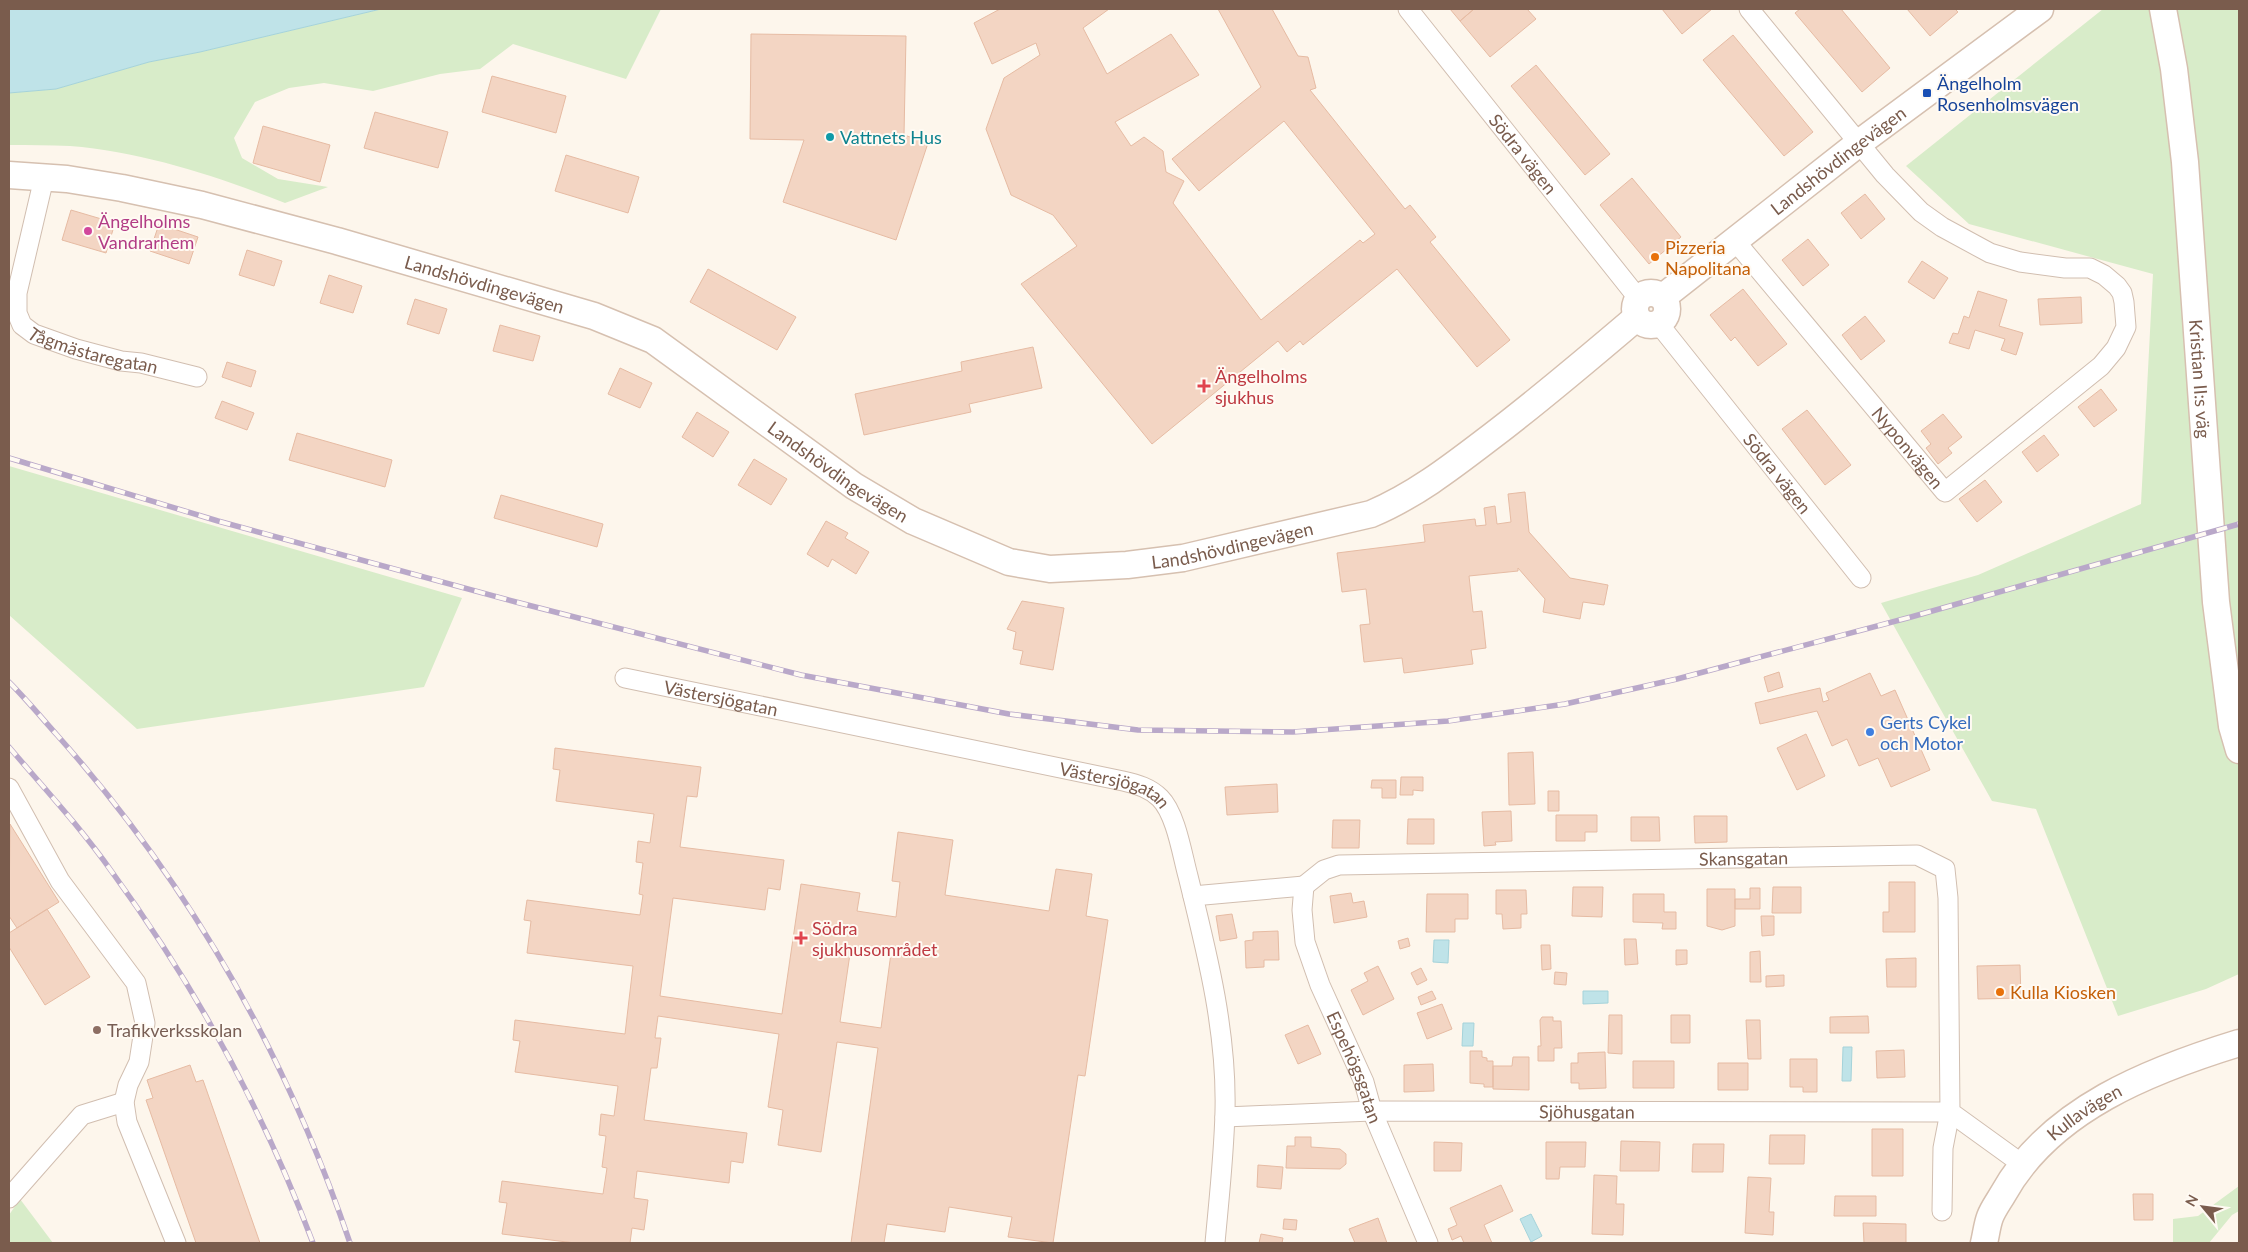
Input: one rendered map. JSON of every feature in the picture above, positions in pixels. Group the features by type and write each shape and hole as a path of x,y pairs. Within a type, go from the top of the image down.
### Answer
{"street":[{"name":"Södra vägen","path":"1408,9 1649,309 1860,578"},
{"path":"1749,9 1859,143"},
{"name":"Landshövdingevägen","path":"9,175 122,188 202,205 343,242 594,316 653,340 854,486 913,521 1009,562 1050,569 1127,566 1183,558 1371,514 1396,504 1458,462 1859,143 2040,9"},
{"name":"Kristian II:s väg","path":"2163,9 2174,69 2185,162 2216,602 2232,726 2239,750"},
{"name":"Nyponvägen","path":"1736,242 1945,492 2101,366 2116,348 2124,334 2126,319 2122,292 2117,286 2104,275 2090,268 2020,262 1990,253 1964,240 1920,212 1859,143"},
{"name":"Tågmästaregatan","path":"44,178 17,293 16,314 22,325 34,334 76,350 197,377"},
{"name":"Västersjögatan","path":"625,678 1142,786 1161,799 1170,813 1193,896 1215,989 1222,1047 1225,1117 1215,1243"},
{"path":"9,788 60,881 136,983 145,1023 139,1062 128,1085 124,1102 127,1122 176,1243"},
{"name":"Skansgatan","path":"1304,886 1324,870 1338,865 1917,855 1945,869 1948,898 1950,1112 1943,1148 1942,1211"},
{"path":"1193,896 1304,886"},
{"name":"Espehögsgatan","path":"1304,886 1302,910 1305,942 1320,985 1364,1082 1372,1111 1428,1243"},
{"name":"Kullavägen","path":"1984,1243 1990,1216 2022,1164 2038,1146 2062,1126 2083,1110 2139,1079 2239,1044"},
{"path":"9,1198 82,1115 124,1102"},
{"name":"Sjöhusgatan","path":"1225,1117 1372,1111 1950,1112"},
{"path":"1950,1112 2022,1164"}],"green space":[{"path":"381,9 661,9 626,79 513,44 480,69 440,74 373,91 324,83 289,88 255,102 234,138 242,158 278,179 328,187 285,203 206,175 125,154 70,146 9,145 9,93 56,89 149,62 200,52"},
{"path":"2103,9 2239,9 2239,974 2206,989 2118,1016 2036,809 1992,801 1881,603 1978,575 2141,504 2153,274 1969,224 1906,166"},
{"path":"9,466 462,598 424,687 137,729 9,615"},
{"path":"2239,1186 2239,1211 2232,1215 2209,1243 2173,1243 2173,1219 2198,1216"},
{"path":"20,1199 53,1243 9,1243 9,1215"}],"water":[{"path":"9,9 381,9 200,52 149,62 56,89 9,93"},
{"path":"1434,940 1449,940 1448,963 1433,962"},
{"path":"1583,991 1608,991 1608,1003 1583,1004"},
{"path":"1463,1023 1474,1023 1473,1046 1462,1046"},
{"path":"1843,1047 1852,1047 1851,1081 1842,1081"},
{"path":"1531,1214 1542,1236 1531,1242 1520,1219"}],"building":[{"path":"1000,9 1109,9 1083,28 1107,74 1171,34 1199,75 1115,122 1131,146 1144,137 1163,151 1166,172 1184,181 1173,203 1261,320 1360,240 1363,243 1375,234 1284,121 1199,191 1172,159 1261,87 1218,9 1272,9 1298,56 1308,57 1316,88 1310,90 1405,209 1410,205 1436,237 1430,242 1510,340 1477,367 1397,269 1303,345 1300,341 1287,352 1278,341 1152,444 1021,284 1077,246 1053,215 1011,195 986,129 1004,78 1040,55 1036,43 992,64 974,23"},
{"path":"1450,9 1474,9 1460,21"},
{"path":"1474,9 1527,9 1536,19 1490,57 1460,21"},
{"path":"1662,9 1712,9 1682,34"},
{"path":"1800,9 1841,9 1890,68 1862,92 1795,13"},
{"path":"1907,9 1955,9 1958,12 1930,36"},
{"name":"Vattnets Hus","path":"751,34 906,36 904,135 928,143 896,240 783,202 804,140 750,139"},
{"path":"1733,35 1813,132 1784,156 1703,60"},
{"path":"1536,65 1610,154 1585,175 1511,86"},
{"path":"492,76 566,96 556,133 482,112"},
{"path":"375,112 448,132 438,168 364,148"},
{"path":"263,126 330,145 320,182 253,163"},
{"path":"566,155 639,177 628,213 555,191"},
{"path":"1632,178 1681,237 1649,264 1600,205"},
{"path":"1865,194 1885,219 1861,239 1841,213"},
{"name":"Ängelholms Vandrarhem","path":"71,210 115,223 106,253 62,240"},
{"path":"159,224 198,237 189,264 150,251"},
{"path":"1808,239 1829,265 1803,286 1782,260"},
{"path":"247,250 282,261 274,286 239,275"},
{"path":"1922,261 1948,278 1934,299 1908,282"},
{"path":"708,269 796,317 777,350 690,302"},
{"path":"329,275 362,286 353,313 320,303"},
{"path":"1743,289 1787,344 1758,366 1735,337 1731,341 1710,315"},
{"path":"1978,291 2007,300 1999,326 2023,333 2016,355 2001,350 2005,339 1975,330 1969,349 1949,343 1953,333 1958,334 1964,316 1969,318"},
{"path":"2081,297 2082,323 2040,325 2038,299"},
{"path":"415,299 447,309 439,334 407,324"},
{"path":"1865,316 1885,341 1861,360 1842,335"},
{"path":"500,325 540,336 533,361 493,351"},
{"path":"1033,347 1042,388 969,404 971,412 864,435 855,394 962,371 961,362"},
{"path":"227,362 256,371 251,387 222,377"},
{"path":"620,368 652,383 640,408 608,394"},
{"path":"2101,389 2117,410 2094,427 2078,407"},
{"path":"222,401 254,413 247,430 215,418"},
{"path":"1807,410 1851,465 1825,485 1782,429"},
{"path":"697,412 729,432 713,457 682,437"},
{"path":"1943,414 1962,437 1948,448 1952,453 1938,464 1926,448 1931,444 1921,431"},
{"path":"297,433 392,460 385,487 289,460"},
{"path":"2044,435 2059,455 2037,472 2022,452"},
{"path":"754,459 787,479 771,505 738,485"},
{"path":"1985,480 2002,502 1977,522 1959,499"},
{"path":"1525,492 1529,532 1570,578 1608,585 1604,605 1583,602 1580,619 1543,612 1545,599 1518,568 1518,571 1469,576 1473,612 1482,611 1486,648 1471,650 1473,664 1404,673 1402,658 1364,662 1360,625 1370,624 1366,589 1342,592 1337,553 1425,542 1423,525 1475,519 1476,526 1486,525 1484,508 1495,506 1497,524 1511,522 1508,494"},
{"path":"501,495 603,524 597,547 494,518"},
{"path":"826,521 848,533 845,538 869,552 856,574 832,559 828,567 807,554"},
{"path":"1022,601 1064,608 1053,670 1020,664 1023,651 1013,649 1016,632 1007,629"},
{"path":"1779,672 1783,687 1768,692 1764,677"},
{"name":"Gerts Cykel och Motor","path":"1870,673 1881,696 1895,690 1930,770 1891,787 1878,758 1859,766 1847,739 1832,746 1817,711 1760,724 1755,703 1820,688 1823,702 1829,700 1826,693"},
{"path":"1806,734 1825,776 1797,790 1777,748"},
{"path":"555,748 701,767 697,797 687,796 680,847 784,860 780,890 768,888 765,910 673,898 660,996 782,1014 801,884 860,893 857,911 896,917 900,882 892,881 898,832 953,840 945,895 1049,911 1056,869 1092,874 1086,916 1108,920 1085,1076 1078,1075 1053,1243 1008,1237 1012,1217 949,1207 945,1232 887,1224 884,1243 851,1243 878,1048 837,1042 821,1152 778,1145 783,1110 768,1107 779,1034 658,1016 655,1038 661,1038 657,1068 651,1068 644,1120 747,1133 743,1163 731,1161 729,1183 637,1171 634,1198 648,1200 644,1230 632,1228 630,1243 575,1243 502,1234 507,1203 499,1202 502,1181 603,1194 607,1168 602,1167 606,1136 599,1135 601,1114 614,1116 618,1086 515,1072 520,1041 513,1040 515,1020 625,1034 633,966 527,953 531,921 524,920 527,900 640,915 643,895 639,894 643,863 636,862 638,841 650,843 654,814 556,801 560,770 553,769","holes":["851,947 891,953 881,1028 840,1022"]},
{"path":"1533,752 1535,804 1509,805 1508,753"},
{"path":"1401,777 1423,777 1423,791 1413,790 1413,795 1400,795"},
{"path":"1372,780 1396,780 1396,798 1382,798 1382,788 1371,788"},
{"path":"1277,784 1278,812 1227,815 1225,787"},
{"path":"1548,791 1559,791 1559,811 1548,811"},
{"path":"1511,811 1512,841 1495,842 1496,845 1484,846 1482,812"},
{"path":"1556,815 1597,815 1597,832 1585,832 1585,841 1556,841"},
{"path":"1694,816 1727,816 1727,842 1695,843"},
{"path":"1631,817 1659,817 1660,841 1631,841"},
{"path":"1408,819 1434,819 1434,844 1407,844"},
{"path":"1333,820 1360,820 1359,848 1332,848"},
{"path":"10,824 59,902 17,928 9,916"},
{"path":"1889,882 1915,882 1915,932 1883,932 1883,912 1889,912"},
{"path":"1573,887 1603,887 1602,917 1572,916"},
{"path":"1773,887 1801,887 1801,913 1772,913"},
{"path":"1750,888 1760,888 1760,909 1735,909 1735,899 1750,899"},
{"path":"1707,889 1735,889 1735,926 1722,930 1707,926"},
{"path":"1496,890 1526,890 1527,914 1521,914 1521,928 1503,929 1502,914 1496,914"},
{"path":"1351,893 1353,903 1364,901 1367,917 1334,923 1330,896"},
{"path":"1427,894 1468,894 1468,919 1455,919 1455,932 1426,932"},
{"path":"1633,894 1664,894 1664,912 1676,912 1676,929 1662,929 1663,923 1633,922"},
{"path":"47,909 90,977 45,1005 9,947 9,933"},
{"path":"1232,914 1237,938 1220,941 1216,916"},
{"path":"1761,916 1774,916 1774,935 1762,936"},
{"path":"1278,931 1279,960 1264,960 1264,967 1246,968 1245,941 1253,940 1253,932"},
{"path":"1408,938 1410,946 1400,949 1398,941"},
{"path":"1624,939 1636,939 1638,964 1625,965"},
{"path":"1541,945 1550,945 1551,969 1542,970"},
{"path":"1676,950 1687,950 1687,964 1676,965"},
{"path":"1760,951 1761,982 1750,982 1750,952"},
{"path":"1916,958 1916,987 1887,987 1886,959"},
{"path":"2020,965 2021,998 1978,999 1977,966"},
{"path":"1378,966 1394,999 1363,1015 1351,990 1368,981 1364,973"},
{"path":"1421,968 1427,980 1417,985 1411,973"},
{"path":"1555,972 1567,973 1566,985 1554,984"},
{"path":"1784,975 1784,986 1766,987 1766,976"},
{"path":"1432,991 1436,999 1421,1005 1418,997"},
{"path":"1442,1004 1452,1029 1427,1039 1417,1013"},
{"path":"1609,1015 1622,1015 1622,1054 1608,1053"},
{"path":"1671,1015 1690,1015 1690,1043 1671,1043"},
{"path":"1868,1016 1869,1033 1830,1033 1830,1017"},
{"path":"1542,1017 1553,1017 1553,1021 1561,1021 1562,1048 1554,1048 1554,1061 1538,1061 1538,1046 1541,1046 1540,1020"},
{"path":"1746,1020 1760,1020 1761,1059 1748,1059"},
{"path":"1308,1025 1321,1054 1298,1064 1285,1035"},
{"path":"1904,1050 1905,1077 1877,1078 1876,1051"},
{"path":"1470,1051 1482,1051 1482,1057 1487,1058 1487,1061 1493,1061 1493,1087 1484,1087 1484,1084 1470,1083"},
{"path":"1605,1052 1606,1088 1579,1089 1579,1083 1571,1083 1571,1063 1578,1063 1578,1053"},
{"path":"1513,1057 1529,1057 1529,1090 1493,1089 1493,1066 1512,1066"},
{"path":"1790,1059 1817,1059 1817,1092 1803,1092 1803,1087 1790,1087"},
{"path":"1633,1061 1674,1061 1674,1088 1633,1088"},
{"path":"1718,1063 1748,1063 1748,1090 1718,1090"},
{"path":"1433,1064 1434,1091 1404,1092 1404,1065"},
{"path":"190,1065 196,1082 203,1080 260,1243 196,1243 146,1100 153,1098 147,1080"},
{"path":"1872,1129 1903,1129 1903,1176 1872,1176"},
{"path":"1770,1135 1805,1135 1804,1164 1769,1164"},
{"path":"1295,1137 1311,1137 1311,1147 1340,1149 1346,1154 1346,1164 1340,1169 1286,1168 1287,1146 1295,1146"},
{"path":"1621,1141 1660,1142 1659,1171 1620,1171"},
{"path":"1434,1142 1462,1143 1461,1171 1434,1171"},
{"path":"1546,1142 1586,1142 1585,1167 1560,1167 1559,1179 1546,1179"},
{"path":"1693,1144 1724,1144 1723,1172 1692,1172"},
{"path":"1258,1165 1283,1167 1281,1189 1257,1187"},
{"path":"1594,1175 1617,1176 1616,1204 1624,1204 1623,1235 1592,1234"},
{"path":"1748,1177 1771,1178 1769,1212 1774,1212 1773,1235 1745,1233"},
{"path":"1501,1185 1513,1211 1484,1225 1492,1243 1464,1243 1461,1236 1452,1240 1448,1229 1457,1225 1450,1208"},
{"path":"2133,1194 2153,1194 2153,1220 2134,1220"},
{"path":"1835,1196 1876,1196 1876,1216 1834,1216"},
{"path":"1378,1218 1387,1243 1355,1243 1349,1229"},
{"path":"1284,1219 1297,1220 1296,1230 1283,1229"},
{"path":"1863,1223 1906,1224 1906,1243 1864,1243"},
{"path":"1261,1234 1283,1238 1282,1243 1259,1243"}],"railway":[{"path":"9,458 218,521 516,602 801,675 1009,714 1138,730 1293,732 1448,721 1565,704 1677,679 1911,617 2239,524"},
{"path":"9,682 105,792 150,851 191,911 229,974 264,1038 296,1105 350,1243"},
{"path":"9,747 88,840 172,960 250,1098 294,1194 313,1243"}],"place":[{"name":"Ängelholm Rosenholmsvägen","path":"1927,93"},
{"name":"Vattnets Hus","path":"830,137"},
{"name":"Ängelholms Vandrarhem","path":"88,231"},
{"name":"Pizzeria Napolitana","path":"1655,257"},
{"name":"Ängelholms sjukhus","path":"1204,386"},
{"name":"Gerts Cykel och Motor","path":"1870,732"},
{"name":"Södra sjukhusområdet","path":"801,938"},
{"name":"Kulla Kiosken","path":"2000,992"},
{"name":"Trafikverksskolan","path":"97,1030"}]}
